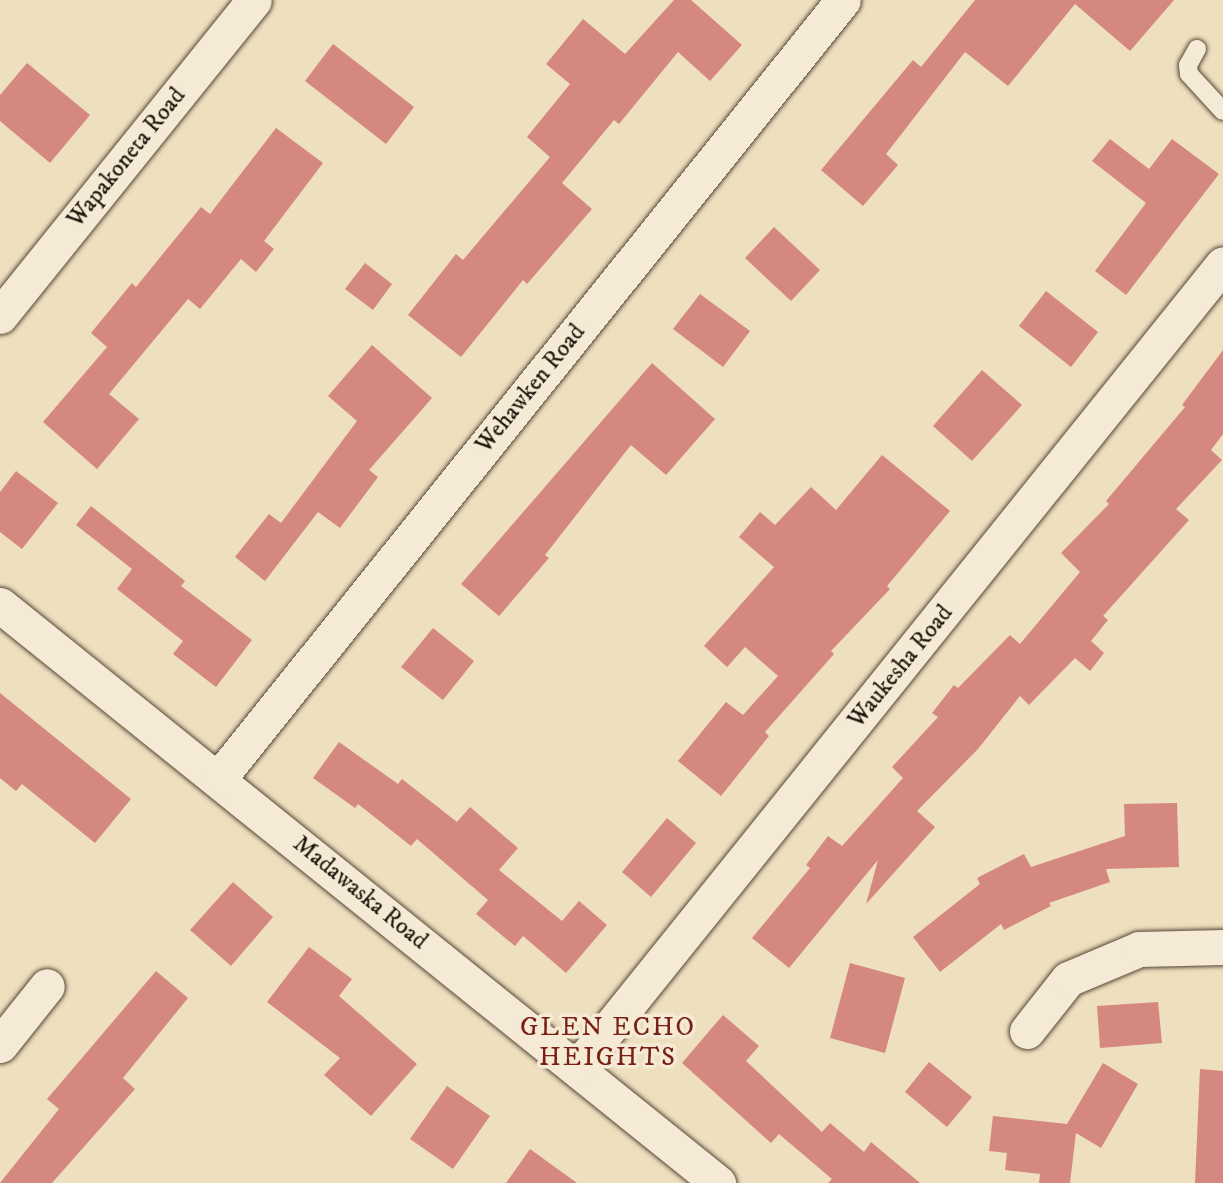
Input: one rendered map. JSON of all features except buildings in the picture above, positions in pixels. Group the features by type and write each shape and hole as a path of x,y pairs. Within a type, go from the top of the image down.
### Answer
{"street":[{"name":"Wapakoneta Road","path":"0,316 254,0"},
{"name":"Wehawken Road","path":"219,778 844,0"},
{"name":"Waukesha Road","path":"577,1068 1223,264"},
{"name":"Madawaska Road","path":"0,606 219,778 718,1183"},
{"path":"1027,1031 1068,979 1139,949 1223,947"},
{"path":"0,1045 47,986"}],"lane":[{"path":"1197,50 1188,65 1189,74 1223,111"}],"district":[{"name":"GLEN ECHO HEIGHTS","path":"608,1043"}]}
